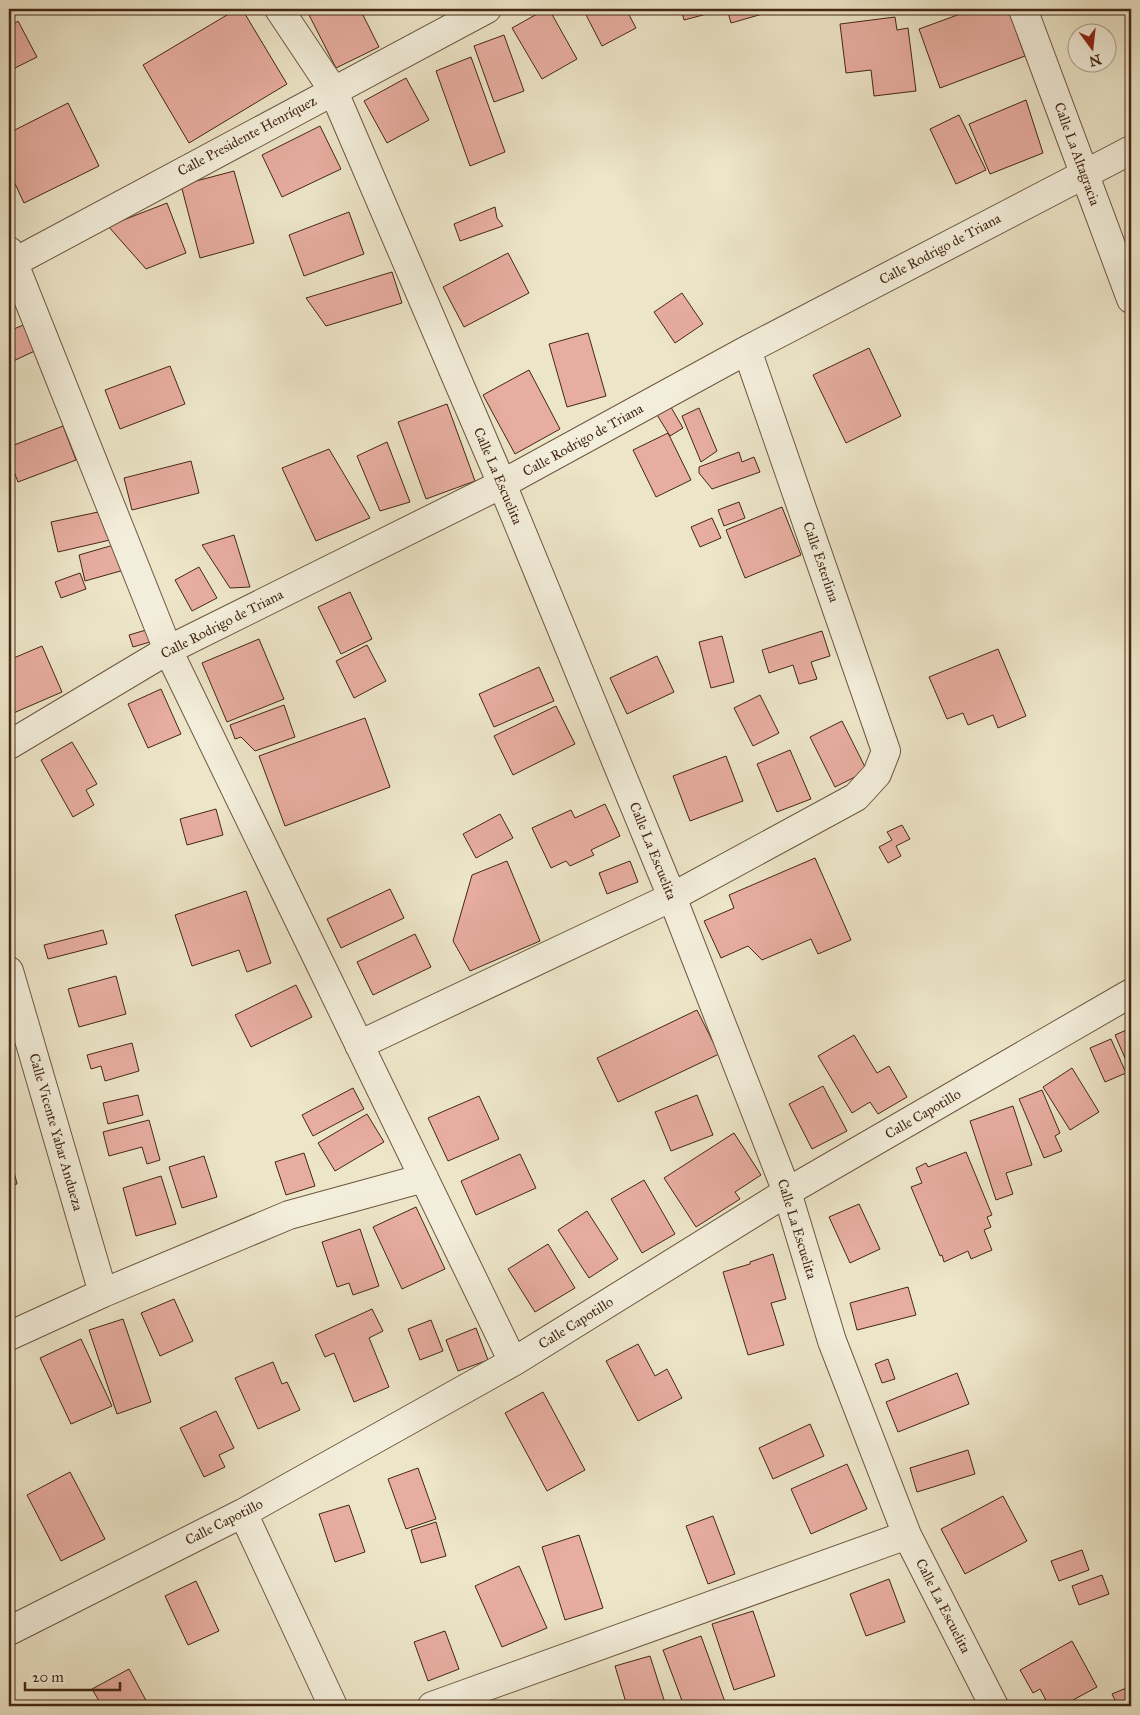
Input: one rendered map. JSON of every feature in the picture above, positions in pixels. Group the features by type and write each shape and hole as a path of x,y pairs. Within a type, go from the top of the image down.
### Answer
{"street":[{"name":"Calle La Escuelita","path":"279,9 333,90 502,484 672,897 787,1192 832,1341 906,1535 994,1706"},
{"name":"Calle Presidente Henríquez","path":"10,259 487,9"},
{"name":"Calle La Altagracia","path":"1023,9 1131,299"},
{"name":"Calle Rodrigo de Triana","path":"9,745 168,650 502,484 747,350 1131,150"},
{"path":"10,259 168,650 513,1362"},
{"name":"Calle Esterlina","path":"672,897 856,797 877,774 886,751 747,350"},
{"path":"359,1045 672,897"},
{"name":"Calle Vicente Yabar Andueza","path":"9,971 103,1293"},
{"name":"Calle Capotillo","path":"9,1631 243,1513 513,1362 787,1192 1131,993"},
{"path":"9,1336 103,1293 289,1215 424,1178"},
{"path":"243,1513 333,1706"},
{"path":"432,1706 906,1535"}],"building":[{"path":"237,9 242,9 287,84 189,143 143,65"},
{"path":"306,9 360,9 379,47 336,68"},
{"path":"549,9 577,59 542,79 512,28"},
{"path":"583,9 626,9 636,28 602,46"},
{"path":"681,9 722,9 722,10 684,20"},
{"path":"727,9 764,9 766,13 731,23"},
{"path":"974,9 1008,9 1025,56 940,88 919,29"},
{"path":"895,17 897,30 908,28 916,91 874,96 871,70 846,73 840,24"},
{"path":"18,21 37,57 9,71 9,28"},
{"path":"504,35 524,91 494,102 474,46"},
{"path":"471,57 505,152 470,166 436,71"},
{"path":"406,78 429,120 387,143 364,101"},
{"path":"1026,100 1043,153 990,174 969,124"},
{"path":"68,103 99,166 24,203 9,171 9,133"},
{"path":"959,115 986,170 956,184 930,129"},
{"path":"320,126 341,169 282,197 262,155"},
{"path":"234,171 254,243 200,258 181,185"},
{"path":"167,203 186,253 146,269 108,226"},
{"path":"495,207 497,218 503,226 460,241 454,224"},
{"path":"349,212 364,254 304,276 289,235"},
{"path":"508,253 529,293 464,327 443,287"},
{"path":"392,272 402,303 326,326 306,298"},
{"path":"9,284 23,304 9,309"},
{"path":"682,293 703,324 675,343 654,312"},
{"path":"28,323 39,349 9,363 9,331"},
{"path":"588,333 606,396 567,407 549,344"},
{"path":"869,348 901,416 846,443 813,375"},
{"path":"170,366 185,404 120,429 105,390"},
{"path":"529,370 560,429 515,454 483,395"},
{"path":"668,402 683,428 670,436 654,410"},
{"path":"447,404 475,481 426,499 398,422"},
{"path":"699,408 717,451 701,462 682,416"},
{"path":"63,426 76,460 18,482 9,459 9,447"},
{"path":"668,433 691,480 656,497 633,450"},
{"path":"387,442 410,502 380,511 357,456"},
{"path":"329,449 370,518 316,541 282,468"},
{"path":"739,452 742,462 754,457 760,472 712,489 699,473 699,467"},
{"path":"191,461 199,493 132,510 124,478"},
{"path":"739,502 745,518 724,526 718,510"},
{"path":"782,507 801,555 745,578 726,530"},
{"path":"103,511 110,540 58,552 51,522"},
{"path":"712,518 721,538 700,547 691,527"},
{"path":"234,535 250,587 230,588 202,545"},
{"path":"117,544 124,570 85,581 79,555"},
{"path":"199,567 217,598 192,611 175,580"},
{"path":"80,573 86,589 61,598 55,582"},
{"path":"350,592 372,639 341,654 318,607"},
{"path":"146,630 150,642 133,647 129,635"},
{"path":"822,631 830,656 811,662 817,679 799,684 793,665 769,673 762,650"},
{"path":"722,636 734,682 711,688 699,642"},
{"path":"259,639 284,699 227,722 202,663"},
{"path":"367,645 386,681 354,698 336,661"},
{"path":"42,646 62,692 9,715 9,660"},
{"path":"998,649 1026,716 998,728 993,715 968,725 963,713 947,719 929,677"},
{"path":"657,656 674,692 627,714 610,678"},
{"path":"539,667 554,701 494,727 479,694"},
{"path":"161,689 181,734 148,748 128,704"},
{"path":"760,695 779,733 753,746 734,708"},
{"path":"284,705 295,737 255,751 241,737 235,739 230,725"},
{"path":"556,706 575,744 513,775 494,736"},
{"path":"365,718 390,787 285,826 259,756"},
{"path":"842,721 867,771 835,787 810,737"},
{"path":"72,742 97,784 86,790 94,805 73,817 41,760"},
{"path":"790,750 811,799 777,812 757,764"},
{"path":"726,756 743,801 690,821 673,776"},
{"path":"605,804 620,836 591,850 594,855 570,866 566,861 551,868 532,828 571,810 575,818"},
{"path":"216,809 223,835 187,845 180,819"},
{"path":"500,814 513,838 476,858 463,834"},
{"path":"902,825 910,839 896,846 901,856 888,863 879,847 892,840 887,832"},
{"path":"815,858 851,940 818,954 811,939 762,960 748,946 721,958 704,921 734,908 729,895"},
{"path":"507,861 540,941 470,971 453,941 472,875"},
{"path":"630,861 638,882 607,894 599,873"},
{"path":"390,889 404,918 341,948 327,919"},
{"path":"246,891 271,963 247,972 239,950 192,966 175,915"},
{"path":"103,930 107,944 48,959 44,945"},
{"path":"415,934 431,967 373,995 357,962"},
{"path":"116,976 126,1014 79,1027 68,989"},
{"path":"296,985 312,1017 251,1047 235,1015"},
{"path":"697,1010 719,1054 618,1102 597,1058"},
{"path":"1131,1028 1131,1072 1115,1035"},
{"path":"854,1035 877,1073 889,1066 907,1097 878,1114 870,1102 852,1113 818,1056"},
{"path":"1111,1039 1126,1073 1105,1082 1090,1048"},
{"path":"132,1043 139,1071 105,1081 101,1066 91,1069 87,1055"},
{"path":"1072,1068 1099,1112 1070,1130 1043,1087"},
{"path":"823,1086 847,1131 812,1149 789,1104"},
{"path":"353,1088 364,1109 313,1136 302,1115"},
{"path":"1042,1090 1060,1133 1055,1136 1062,1151 1044,1158 1019,1099"},
{"path":"138,1095 143,1115 108,1124 103,1103"},
{"path":"697,1095 713,1135 671,1151 655,1112"},
{"path":"479,1096 499,1139 448,1161 428,1118"},
{"path":"1013,1106 1032,1165 1006,1173 1013,1194 996,1200 970,1121"},
{"path":"367,1114 384,1142 335,1171 318,1143"},
{"path":"149,1120 160,1160 147,1164 142,1147 109,1156 103,1132"},
{"path":"734,1133 761,1175 735,1192 740,1199 696,1227 664,1178"},
{"path":"9,1150 17,1184 9,1186"},
{"path":"966,1152 992,1215 987,1217 991,1227 984,1230 992,1250 971,1259 968,1251 944,1262 911,1187 922,1183 916,1168 926,1163 928,1167"},
{"path":"304,1153 315,1186 286,1195 275,1162"},
{"path":"520,1154 536,1188 476,1215 461,1181"},
{"path":"204,1156 217,1197 182,1208 169,1167"},
{"path":"161,1176 176,1224 136,1236 123,1188"},
{"path":"644,1180 675,1234 642,1253 611,1199"},
{"path":"859,1204 880,1249 850,1263 829,1217"},
{"path":"416,1207 445,1269 402,1289 373,1227"},
{"path":"587,1211 618,1259 589,1278 558,1230"},
{"path":"360,1229 379,1286 353,1295 349,1283 337,1287 322,1242"},
{"path":"548,1244 575,1288 535,1312 508,1269"},
{"path":"773,1254 786,1299 771,1303 784,1345 748,1355 723,1272 750,1264 750,1262"},
{"path":"908,1287 916,1315 857,1330 850,1303"},
{"path":"174,1299 193,1341 160,1356 141,1313"},
{"path":"372,1309 383,1331 369,1338 389,1387 354,1402 334,1353 325,1357 315,1335"},
{"path":"123,1319 151,1402 117,1414 89,1330"},
{"path":"431,1320 443,1351 420,1360 408,1329"},
{"path":"476,1328 488,1360 458,1371 446,1340"},
{"path":"81,1339 112,1406 71,1424 40,1358"},
{"path":"638,1344 655,1376 667,1369 682,1398 638,1421 606,1361"},
{"path":"888,1359 895,1379 882,1383 875,1364"},
{"path":"273,1362 282,1384 287,1382 300,1410 258,1429 235,1378"},
{"path":"957,1373 969,1404 898,1432 886,1402"},
{"path":"543,1392 585,1470 547,1491 505,1413"},
{"path":"216,1411 234,1448 219,1455 225,1467 204,1477 180,1428"},
{"path":"810,1424 824,1456 773,1479 759,1448"},
{"path":"968,1450 975,1474 917,1492 910,1468"},
{"path":"847,1464 867,1509 811,1534 791,1489"},
{"path":"418,1468 436,1519 406,1529 388,1479"},
{"path":"70,1472 105,1539 61,1561 27,1495"},
{"path":"1003,1496 1027,1541 965,1574 941,1529"},
{"path":"349,1505 365,1552 335,1562 319,1514"},
{"path":"713,1516 735,1574 708,1584 686,1526"},
{"path":"436,1522 446,1556 421,1563 411,1530"},
{"path":"579,1535 603,1608 565,1620 542,1547"},
{"path":"1082,1550 1089,1570 1059,1581 1051,1561"},
{"path":"519,1566 547,1628 502,1647 475,1586"},
{"path":"1102,1575 1109,1594 1079,1605 1072,1586"},
{"path":"889,1579 905,1622 866,1636 850,1594"},
{"path":"196,1581 219,1631 188,1645 165,1596"},
{"path":"753,1611 775,1676 734,1690 712,1624"},
{"path":"445,1631 459,1669 428,1681 414,1642"},
{"path":"701,1636 725,1702 713,1706 684,1706 663,1650"},
{"path":"1072,1641 1097,1687 1062,1706 1049,1706 1040,1689 1033,1693 1020,1670"},
{"path":"650,1656 666,1706 627,1706 615,1666"},
{"path":"129,1669 149,1706 102,1706 92,1689"},
{"path":"1131,1686 1131,1706 1118,1706 1112,1694"},
{"path":"552,1700 554,1706 533,1706"}]}
